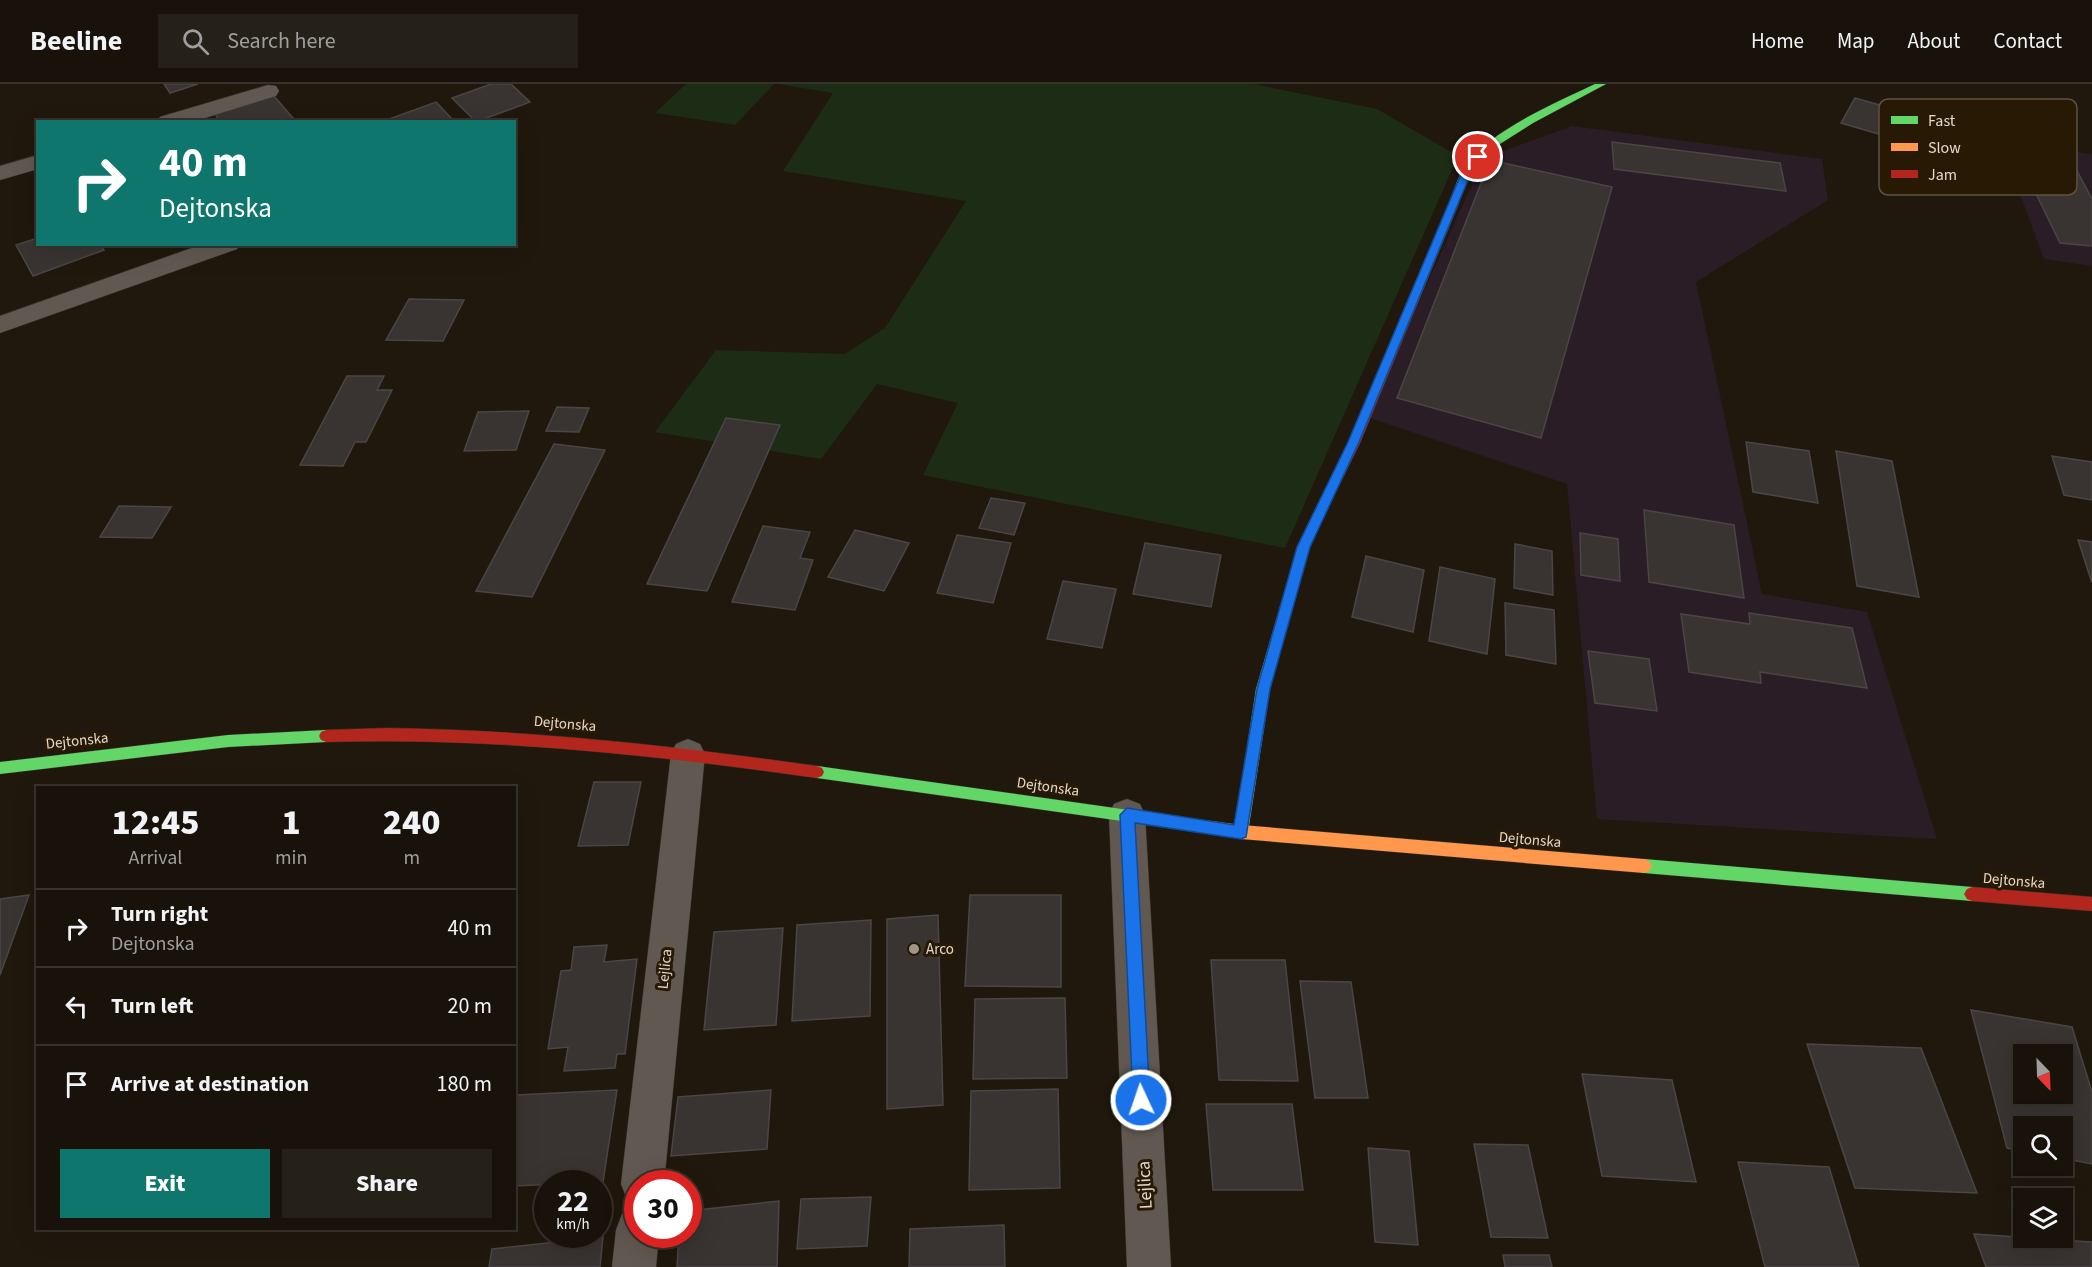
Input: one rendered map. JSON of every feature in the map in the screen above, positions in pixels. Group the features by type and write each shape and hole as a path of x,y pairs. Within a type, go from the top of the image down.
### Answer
{"main road":[{"path":"1241,832 1263,689 1304,547 1354,442 1469,167 1487,148 1512,132 1602,84"},
{"name":"Dejtonska","path":"0,768 228,741 404,732 559,739 688,754 1241,832 2092,904"}],"street":[{"path":"174,120 268,91"},
{"path":"0,173 36,163"},
{"path":"0,325 222,246"},
{"name":"Lejlica","path":"643,1170 688,754"},
{"name":"Lejlica","path":"1127,815 1149,1267"},
{"path":"634,1267 636,1248"}],"shaded area":[{"path":"1572,126 1822,159 1828,200 1696,282 1762,594 1867,612 1937,839 1597,819 1567,484 1367,417 1484,158"},
{"path":"2077,152 2092,154 2092,266 2044,259 2020,195 2077,195"}],"green space":[{"path":"686,84 774,84 735,125 655,113"},
{"path":"779,84 1253,84 1377,109 1458,156 1285,548 923,475 958,403 877,384 821,459 655,432 716,350 845,354 885,328 966,201 783,171 833,93"}],"building":[{"path":"164,84 198,84 170,93"},
{"path":"491,84 511,84 530,102 481,120 474,120 452,98"},
{"path":"273,95 293,118 288,120 219,120 215,114"},
{"path":"1855,98 1879,105 1879,134 1841,123"},
{"path":"436,102 453,120 386,120"},
{"path":"1612,142 1780,163 1786,191 1614,169"},
{"path":"1490,160 1612,187 1541,438 1397,398"},
{"path":"2077,171 2092,199 2092,246 2060,243 2037,195 2077,195"},
{"path":"36,239 36,246 101,246 104,250 33,276 16,245"},
{"path":"409,299 464,300 443,341 386,340"},
{"path":"347,376 384,376 377,390 392,390 366,442 355,442 343,466 300,465"},
{"path":"557,407 589,408 579,432 546,431"},
{"path":"529,411 516,450 464,451 478,412"},
{"path":"726,418 780,425 707,591 647,584"},
{"path":"1746,442 1809,451 1818,503 1753,492"},
{"path":"554,444 605,450 532,597 476,591"},
{"path":"1836,451 1892,461 1919,597 1857,586"},
{"path":"2052,456 2092,462 2092,500 2064,495"},
{"path":"991,498 1025,503 1014,535 979,528"},
{"path":"119,506 171,507 152,538 100,537"},
{"path":"1644,510 1734,525 1744,598 1649,582"},
{"path":"763,526 810,532 800,558 813,560 795,610 732,602"},
{"path":"855,530 909,543 884,591 828,577"},
{"path":"1580,533 1618,539 1620,581 1581,575"},
{"path":"957,535 1011,543 993,603 937,593"},
{"path":"2078,540 2092,542 2092,583"},
{"path":"1145,543 1221,555 1211,607 1133,594"},
{"path":"1515,544 1552,551 1553,595 1514,588"},
{"path":"1366,556 1424,570 1413,632 1352,617"},
{"path":"1440,567 1495,579 1487,654 1429,641"},
{"path":"1063,581 1116,589 1102,648 1047,639"},
{"path":"1505,603 1554,610 1556,664 1506,655"},
{"path":"1749,613 1852,628 1867,688 1760,672 1761,683 1689,672 1681,614 1750,624"},
{"path":"1588,651 1649,659 1657,711 1595,703"},
{"path":"594,782 641,782 628,845 578,846"},
{"path":"29,895 0,975 0,899"},
{"path":"970,895 1061,895 1061,987 965,986"},
{"path":"938,915 943,1105 887,1109 887,919"},
{"path":"871,920 870,1016 792,1021 797,925"},
{"path":"783,928 776,1025 704,1030 714,932"},
{"path":"607,945 604,962 637,959 625,1054 617,1054 615,1068 564,1071 568,1047 548,1049 561,971 571,970 574,947"},
{"path":"1211,960 1285,960 1298,1081 1219,1080"},
{"path":"1300,981 1351,982 1368,1098 1315,1098"},
{"path":"1065,998 1067,1078 973,1079 975,999"},
{"path":"1971,1010 2072,1027 2092,1092 2092,1164 2073,1160 2073,1116 2013,1116 2013,1149 2007,1148"},
{"path":"1807,1044 1921,1048 1977,1193 1855,1188"},
{"path":"1582,1074 1672,1080 1696,1182 1602,1176"},
{"path":"1058,1089 1060,1188 969,1190 971,1091"},
{"path":"617,1090 605,1170 534,1170 534,1185 516,1186 516,1095"},
{"path":"771,1090 767,1149 671,1156 678,1097"},
{"path":"1206,1104 1292,1104 1303,1190 1213,1190"},
{"path":"1474,1144 1528,1145 1548,1238 1491,1237"},
{"path":"1368,1148 1409,1151 1418,1245 1375,1242"},
{"path":"1738,1162 1829,1167 1859,1267 1765,1267"},
{"path":"871,1197 867,1246 797,1249 801,1199"},
{"path":"779,1201 777,1267 677,1267 678,1248 702,1248 702,1209"},
{"path":"1004,1225 1005,1267 909,1267 910,1229"},
{"path":"1974,1234 2013,1237 2013,1248 2073,1248 2073,1241 2092,1242 2092,1267 1986,1267"},
{"path":"534,1244 534,1248 602,1248 600,1267 489,1267 492,1249"},
{"path":"1503,1255 1549,1255 1552,1267 1505,1267"}],"traffic: fast":[{"path":"1454,203 1464,177 1477,157 1529,121 1602,84"},
{"path":"1241,832 1263,689 1296,573"},
{"path":"0,768 228,741 326,736"},
{"path":"817,772 1150,819"},
{"path":"1644,866 1972,894"}],"traffic: slow":[{"path":"1150,819 1241,832 1644,866"}],"traffic: jam":[{"path":"1296,573 1303,547 1354,443 1454,203"},
{"path":"326,736 450,735 572,742 817,772"},
{"path":"1972,894 2092,904"}],"place":[{"name":"Arco","path":"914,949"}],"route":[{"path":"1141,1100 1127,815 1241,832 1263,689 1304,547 1354,442 1469,167 1478,157"}]}
